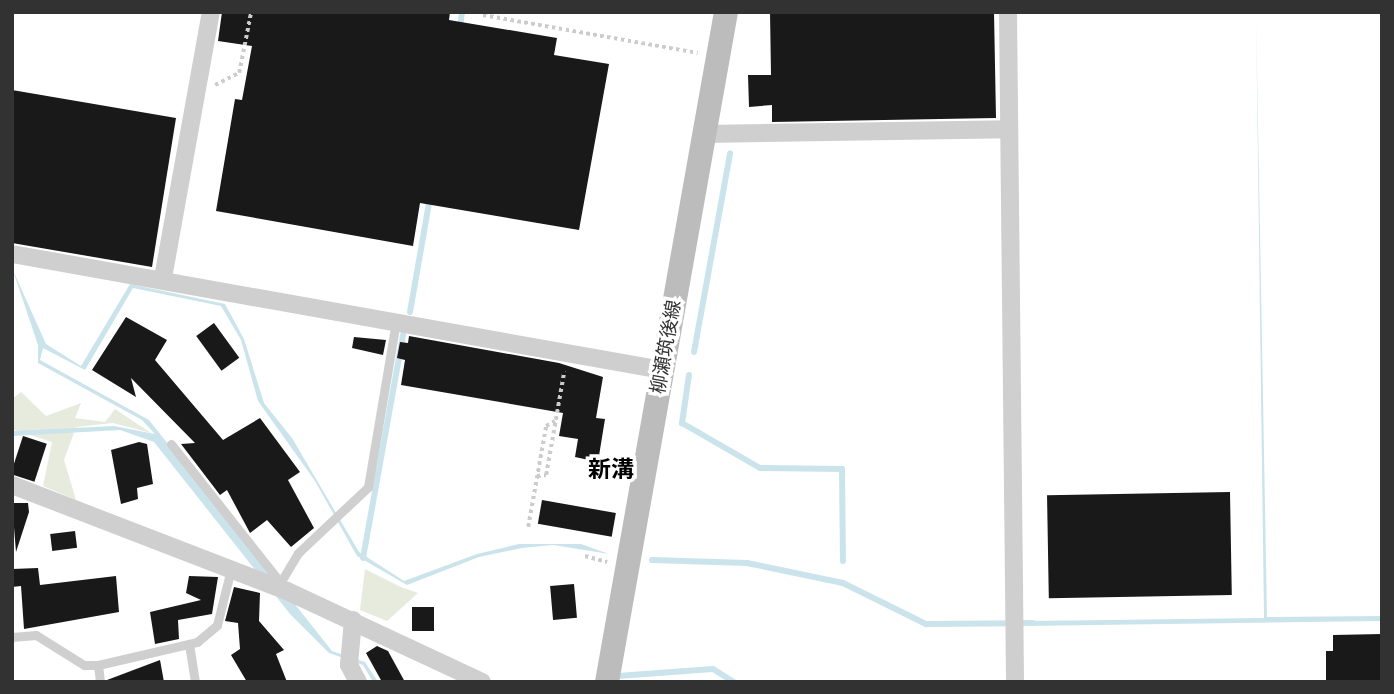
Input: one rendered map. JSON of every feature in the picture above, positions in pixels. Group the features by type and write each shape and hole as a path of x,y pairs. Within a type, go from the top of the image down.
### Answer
{"main road":[{"name":"柳瀬筑後線","path":"607,682 726,12"}],"street":[{"path":"163,278 211,12"},
{"path":"1008,12 1015,682"},
{"path":"704,134 1009,130"},
{"path":"12,254 163,278 662,370"},
{"path":"12,485 283,587 482,682"},
{"path":"353,620 349,666 358,682"}],"lane":[{"path":"171,444 283,587 298,552 368,486 396,321"},
{"path":"12,637 36,635 85,665 98,665 189,644 217,625 231,569"},
{"path":"189,644 195,682"},
{"path":"98,665 100,682"}],"path":[{"path":"198,86 220,84 239,74 251,12"},
{"path":"483,15 701,53"},
{"path":"537,476 546,475 568,352"},
{"path":"528,527 546,426 555,421"},
{"path":"585,556 613,564"}],"shaded area":[{"path":"21,392 46,416 81,403 75,418 105,422 115,409 151,433 113,423 76,427 64,460 76,500 43,486 52,442 12,429 12,399"},
{"path":"365,569 418,593 387,621 360,610"}],"water":[{"path":"1256,12 1267,617 1382,616 1382,621 1027,626 1028,621 1264,618"},
{"path":"12,268 46,344 81,366 130,284 225,304 244,339 264,403 292,438 359,552 404,581 477,554 519,544 581,544 609,554 553,545 522,548 479,557 407,585 357,556 315,481 258,401 241,340 221,306 133,288 85,370 43,348 40,360 149,420 332,651 365,662 378,682 373,682 363,665 329,653 290,614 154,442 120,430 12,436 12,431 114,426 155,434 142,420 38,363 38,345"}],"building":[{"path":"222,12 450,12 449,20 557,38 554,55 609,64 579,230 420,203 413,246 216,211 235,99 242,100 252,46 218,41"},
{"path":"770,12 994,12 996,118 772,122 772,105 749,107 748,75 771,75"},
{"path":"12,90 176,118 152,267 12,243"},
{"path":"126,317 167,340 155,360 223,440 260,418 300,472 288,480 314,528 291,547 267,520 250,533 227,490 220,495 181,444 195,443 131,378 136,397 92,370"},
{"path":"214,323 239,358 221,371 196,336"},
{"path":"409,336 559,363 603,377 596,418 605,419 598,462 575,457 578,439 559,436 563,413 401,385 405,360 397,358 400,342 408,343"},
{"path":"354,337 386,340 383,355 352,348"},
{"path":"23,436 47,444 34,482 12,474"},
{"path":"139,442 147,444 153,484 137,488 138,499 121,504 111,450"},
{"path":"1230,492 1232,595 1049,598 1047,495"},
{"path":"542,500 616,513 612,537 538,524"},
{"path":"12,503 28,503 29,512 16,552"},
{"path":"75,531 77,548 52,551 50,534"},
{"path":"38,568 40,585 116,576 119,612 24,629 21,586 12,587 12,569"},
{"path":"189,576 218,577 212,614 178,620 179,639 155,644 150,612 201,600 186,593"},
{"path":"574,584 577,618 553,620 550,586"},
{"path":"234,587 260,593 259,621 284,650 276,654 287,682 247,682 231,655 240,649 238,623 225,621"},
{"path":"412,607 434,607 434,631 412,631"},
{"path":"1382,634 1382,682 1326,682 1326,651 1333,651 1333,635"},
{"path":"377,646 388,651 405,682 382,682 366,653"},
{"path":"160,660 164,682 107,682 107,680"}],"waterway":[{"path":"460,28 462,12"},
{"path":"694,352 730,153"},
{"path":"410,312 430,197"},
{"path":"363,558 403,335"},
{"path":"689,375 682,423 760,468 842,469 843,561"},
{"path":"652,560 747,563 843,583 926,624 1033,623"},
{"path":"618,676 713,669 734,682"}],"district":[{"name":"新溝","path":"611,470"}]}
